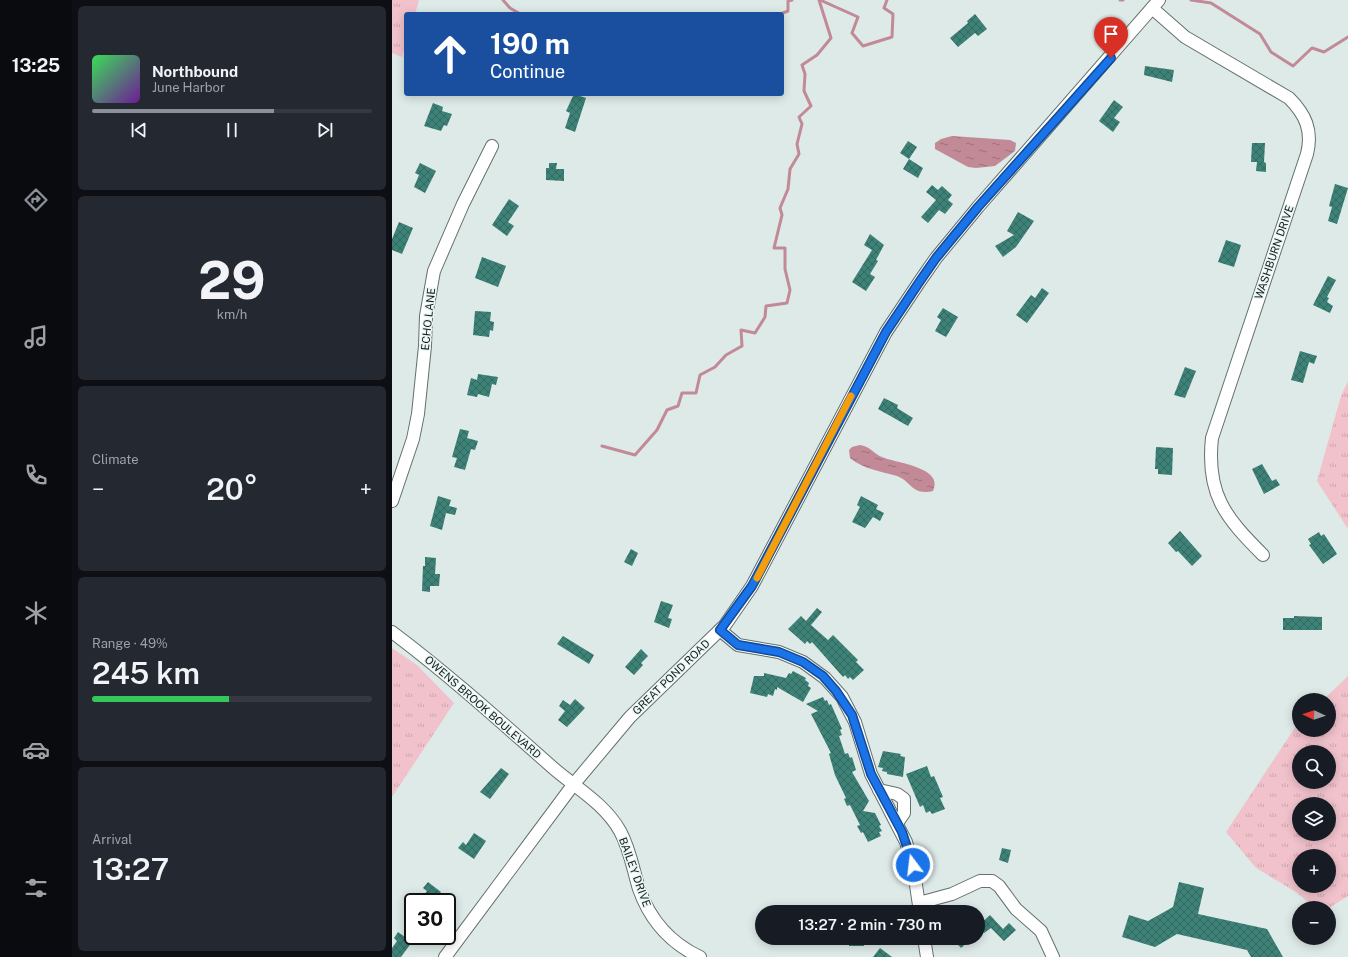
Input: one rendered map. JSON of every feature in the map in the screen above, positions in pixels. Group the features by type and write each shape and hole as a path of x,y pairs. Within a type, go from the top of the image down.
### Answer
{"street":[{"name":"WASHBURN DRIVE","path":"1156,4 1185,37 1289,98 1302,110 1308,129 1309,147 1307,154 1212,438 1210,459 1215,492 1224,510 1238,530 1263,555"},
{"name":"GREAT POND ROAD","path":"445,957 573,785 630,717 720,630 752,586 886,332 936,258 978,207 1111,58 1156,4"},
{"name":"ECHO LANE","path":"392,501 413,439 418,414 425,346 426,316 434,272 463,204 492,146"},
{"path":"720,630 738,645 779,652 803,662 823,676 842,697 854,722 869,769 878,790 897,823 910,854 920,905"},
{"name":"OWENS BROOK BOULEVARD","path":"392,632 426,657 573,785"},
{"name":"BAILEY DRIVE","path":"573,785 609,814 628,849 639,889 646,906 665,934 678,945 700,957"},
{"path":"878,790 897,794 904,799 904,813 897,823"},
{"path":"925,905 980,881 992,881 998,884 1016,909 1041,931 1053,957"},
{"path":"925,945 927,957"}],"green space":[{"path":"392,0 419,0 416,12 404,12 404,50 402,57 392,53"},
{"path":"1348,381 1348,529 1317,481 1341,396"},
{"path":"392,648 417,665 454,703 392,797"},
{"path":"1348,676 1348,896 1336,904 1336,901 1307,901 1297,893 1336,893 1336,849 1292,849 1292,890 1256,868 1226,832 1292,732 1292,737 1336,737 1336,693 1330,693"}],"water":[{"path":"952,136 1010,140 1016,143 1015,151 995,166 976,168 968,167 935,149 935,143 941,139"},
{"path":"860,445 867,447 882,457 926,471 932,476 935,483 933,491 926,492 916,490 902,478 860,465 855,462 850,458 849,450 852,447"}],"building":[{"path":"975,14 987,29 978,36 975,33 958,47 950,38 968,23 967,21"},
{"path":"1145,66 1174,70 1172,82 1144,75"},
{"path":"573,96 586,98 575,132 565,128 570,113 566,111"},
{"path":"1114,100 1123,107 1114,118 1120,122 1113,132 1099,121"},
{"path":"433,103 443,107 442,111 452,114 447,126 444,125 441,131 424,126"},
{"path":"908,141 917,147 909,159 900,153"},
{"path":"1252,143 1265,143 1264,162 1266,163 1266,172 1256,171 1257,162 1251,162"},
{"path":"909,159 923,168 918,178 903,169"},
{"path":"420,163 436,171 425,193 414,187 419,175 415,173"},
{"path":"549,163 557,163 556,169 564,169 564,181 546,180 546,168 549,168"},
{"path":"1335,184 1348,188 1337,224 1328,221 1332,207 1329,206"},
{"path":"932,185 938,190 942,186 952,195 948,200 953,204 945,214 939,210 928,223 921,217 936,200 926,192"},
{"path":"509,199 519,206 508,222 514,226 507,236 492,225"},
{"path":"1018,212 1034,221 1016,247 1003,257 995,246 1014,235 1007,231"},
{"path":"399,222 413,228 402,254 392,250 392,239"},
{"path":"870,234 884,245 876,260 878,261 870,274 875,277 866,291 852,282 872,250 864,245"},
{"path":"1226,240 1241,245 1234,267 1218,262"},
{"path":"482,257 506,266 498,287 475,278"},
{"path":"1328,276 1336,280 1327,297 1329,298 1327,302 1333,306 1330,313 1313,305"},
{"path":"1042,288 1049,293 1027,323 1016,315 1031,295 1035,298"},
{"path":"943,308 958,317 946,337 935,331 941,320 937,317"},
{"path":"475,311 491,312 490,321 494,322 493,331 490,330 489,337 473,335"},
{"path":"1300,351 1317,356 1314,364 1309,362 1303,383 1291,380"},
{"path":"1185,367 1196,371 1185,398 1174,395"},
{"path":"478,374 498,377 496,385 492,384 489,397 478,394 477,397 467,395 471,378 477,380"},
{"path":"884,398 898,405 897,408 913,418 908,426 878,409"},
{"path":"460,429 469,431 467,438 478,441 475,450 471,449 465,470 454,467 457,458 452,457"},
{"path":"1156,447 1173,448 1172,475 1158,474 1158,469 1155,469"},
{"path":"1262,464 1272,481 1276,479 1280,485 1264,494 1252,469"},
{"path":"438,496 451,500 449,506 457,508 455,515 446,513 442,530 430,526"},
{"path":"861,496 878,505 876,509 884,513 880,521 873,517 865,528 852,522 860,507 857,505"},
{"path":"1180,531 1202,556 1192,566 1168,543"},
{"path":"1319,532 1321,536 1324,534 1337,554 1323,564 1309,545 1311,544 1308,539"},
{"path":"631,549 638,553 632,566 624,562"},
{"path":"425,557 436,558 435,574 440,574 439,586 430,586 430,592 422,591 423,566 425,566"},
{"path":"661,601 673,605 668,618 672,619 669,628 654,622"},
{"path":"817,608 822,612 811,625 828,640 833,635 858,660 856,662 864,670 853,680 850,677 848,679 845,675 843,677 812,642 810,644 807,641 805,644 788,629 801,616 806,621"},
{"path":"1294,616 1322,617 1322,630 1283,630 1283,618 1294,618"},
{"path":"563,636 594,655 589,664 557,644"},
{"path":"641,649 648,656 641,663 643,665 634,675 625,667"},
{"path":"793,671 806,678 805,680 809,683 808,686 811,688 803,702 777,687 777,690 775,689 773,696 768,694 767,697 750,693 754,676 764,676 764,673 786,678 789,673 791,674"},
{"path":"823,697 825,701 827,700 829,705 831,704 842,729 840,730 842,735 839,736 845,754 848,753 850,758 852,757 856,770 852,772 869,801 863,811 875,813 881,825 879,826 882,831 879,832 881,836 868,842 863,832 861,833 857,826 860,825 850,805 847,806 844,799 846,798 835,775 829,754 831,753 811,714 818,711 806,704"},
{"path":"575,699 585,708 567,727 558,720 565,711 559,706 563,700 570,705"},
{"path":"883,751 901,754 900,756 905,757 903,777 887,774 887,772 882,771 883,768 878,767"},
{"path":"927,766 931,777 934,776 943,797 940,798 945,809 932,814 930,811 926,813 923,805 920,807 906,774"},
{"path":"501,768 509,774 490,799 480,792"},
{"path":"474,833 486,841 474,859 458,848 463,842 466,845"},
{"path":"1002,848 1011,850 1008,863 999,860"},
{"path":"428,882 441,892 425,893 427,891 423,888"},
{"path":"1179,882 1204,888 1198,914 1267,929 1283,957 1251,957 1247,950 1177,934 1155,947 1122,937 1129,915 1148,921 1173,907"},
{"path":"990,915 1003,929 1009,923 1016,930 1004,941 991,928 985,932 985,920"},
{"path":"398,932 404,936 404,945 410,945 401,957 392,957 392,948 397,941 394,938"},
{"path":"849,945 864,945 864,946"},
{"path":"880,948 892,957 873,957"}],"waterway":[{"path":"503,0 510,8 517,12"},
{"path":"784,12 788,11 788,1 792,0"},
{"path":"602,446 635,455 657,430 667,410 678,406 682,393 696,393 700,375 715,367 726,355 742,346 741,330 755,333 765,317 766,306 787,303 790,290 785,269 785,248 774,248 782,215 780,208 788,189 790,169 799,154 797,144 802,124 799,117 811,106 804,91 805,74 802,65 817,55 831,38 819,0"},
{"path":"820,0 858,17 852,33 863,46 892,37 893,14 884,8 887,0"},
{"path":"1191,0 1211,3 1260,34 1271,52 1293,66 1312,48 1324,52 1348,37"}],"slow traffic":[{"path":"757,578 851,396"}],"route":[{"path":"913,865 902,832 878,790 871,774 852,715 842,697 823,676 803,662 779,652 738,645 720,630 752,586 886,332 920,281 936,258 978,207 1111,58"}]}
